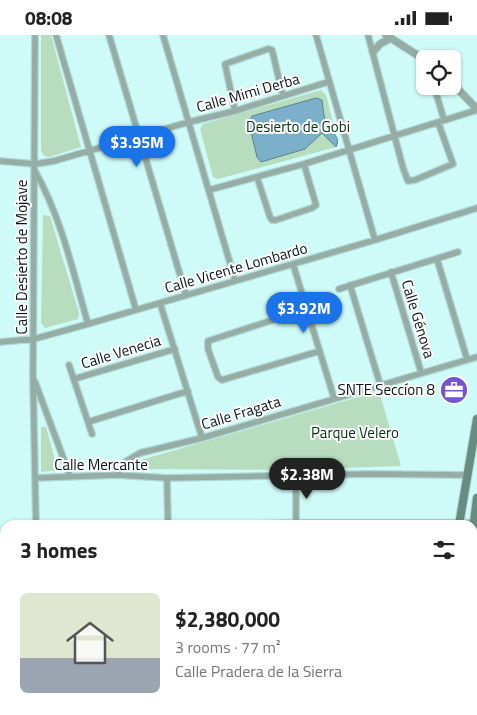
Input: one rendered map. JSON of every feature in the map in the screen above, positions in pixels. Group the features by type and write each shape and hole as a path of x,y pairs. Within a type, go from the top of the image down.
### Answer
{"main road":[{"path":"460,520 477,419"},
{"path":"475,520 477,498"}],"street":[{"name":"Calle Desierto de Mojave","path":"35,35 33,378 36,478"},
{"path":"56,35 136,310"},
{"path":"109,35 186,295"},
{"path":"163,35 235,280"},
{"path":"316,35 374,240"},
{"path":"368,35 406,178 410,181 453,164 436,95"},
{"path":"373,52 389,37 416,54"},
{"path":"235,111 225,64 268,49 272,51 282,96"},
{"name":"Calle Mimi Derba","path":"0,161 35,167 189,122 235,111 328,82"},
{"path":"210,190 304,164 477,109 461,92"},
{"path":"257,177 270,217 272,220 276,220 316,205 304,164"},
{"path":"35,167 56,215 88,324"},
{"name":"Calle Vicente Lombardo","path":"0,341 34,339 88,324 477,208"},
{"path":"339,289 458,253"},
{"path":"437,259 467,359"},
{"path":"293,264 334,398"},
{"name":"Calle Génova","path":"391,272 421,372"},
{"path":"350,285 380,384"},
{"path":"160,303 202,437"},
{"path":"307,309 208,341 208,349 218,377 222,380 320,351"},
{"name":"Calle Venecia","path":"74,379 174,349"},
{"name":"Calle Fragata","path":"117,475 125,462 140,453 202,437 477,357"},
{"name":"Calle Venecia","path":"69,365 92,434"},
{"path":"33,378 70,476"},
{"path":"88,422 188,391"},
{"name":"Calle Mercante","path":"36,478 117,475 167,478 467,475"},
{"path":"296,476 296,520"},
{"path":"36,478 36,520"},
{"name":"Calle Mercante","path":"167,478 168,520"}],"green space":[{"path":"41,35 51,35 81,147 49,157 44,156 41,150"},
{"name":"Desierto de Gobi","path":"321,90 326,95 338,142 336,147 218,179 213,177 200,129 203,124"},
{"path":"43,215 50,216 79,313 78,319 45,328 41,323"},
{"name":"Parque Velero","path":"379,391 401,466 288,470 132,469 134,462"},
{"path":"41,427 46,427 58,470 41,472"}],"water":[{"path":"316,98 322,100 327,126 337,137 336,147 322,133 305,149 261,162 257,157 249,124 252,116"}],"place":[{"name":"SNTE Seccíon 8","path":"454,390"}]}
